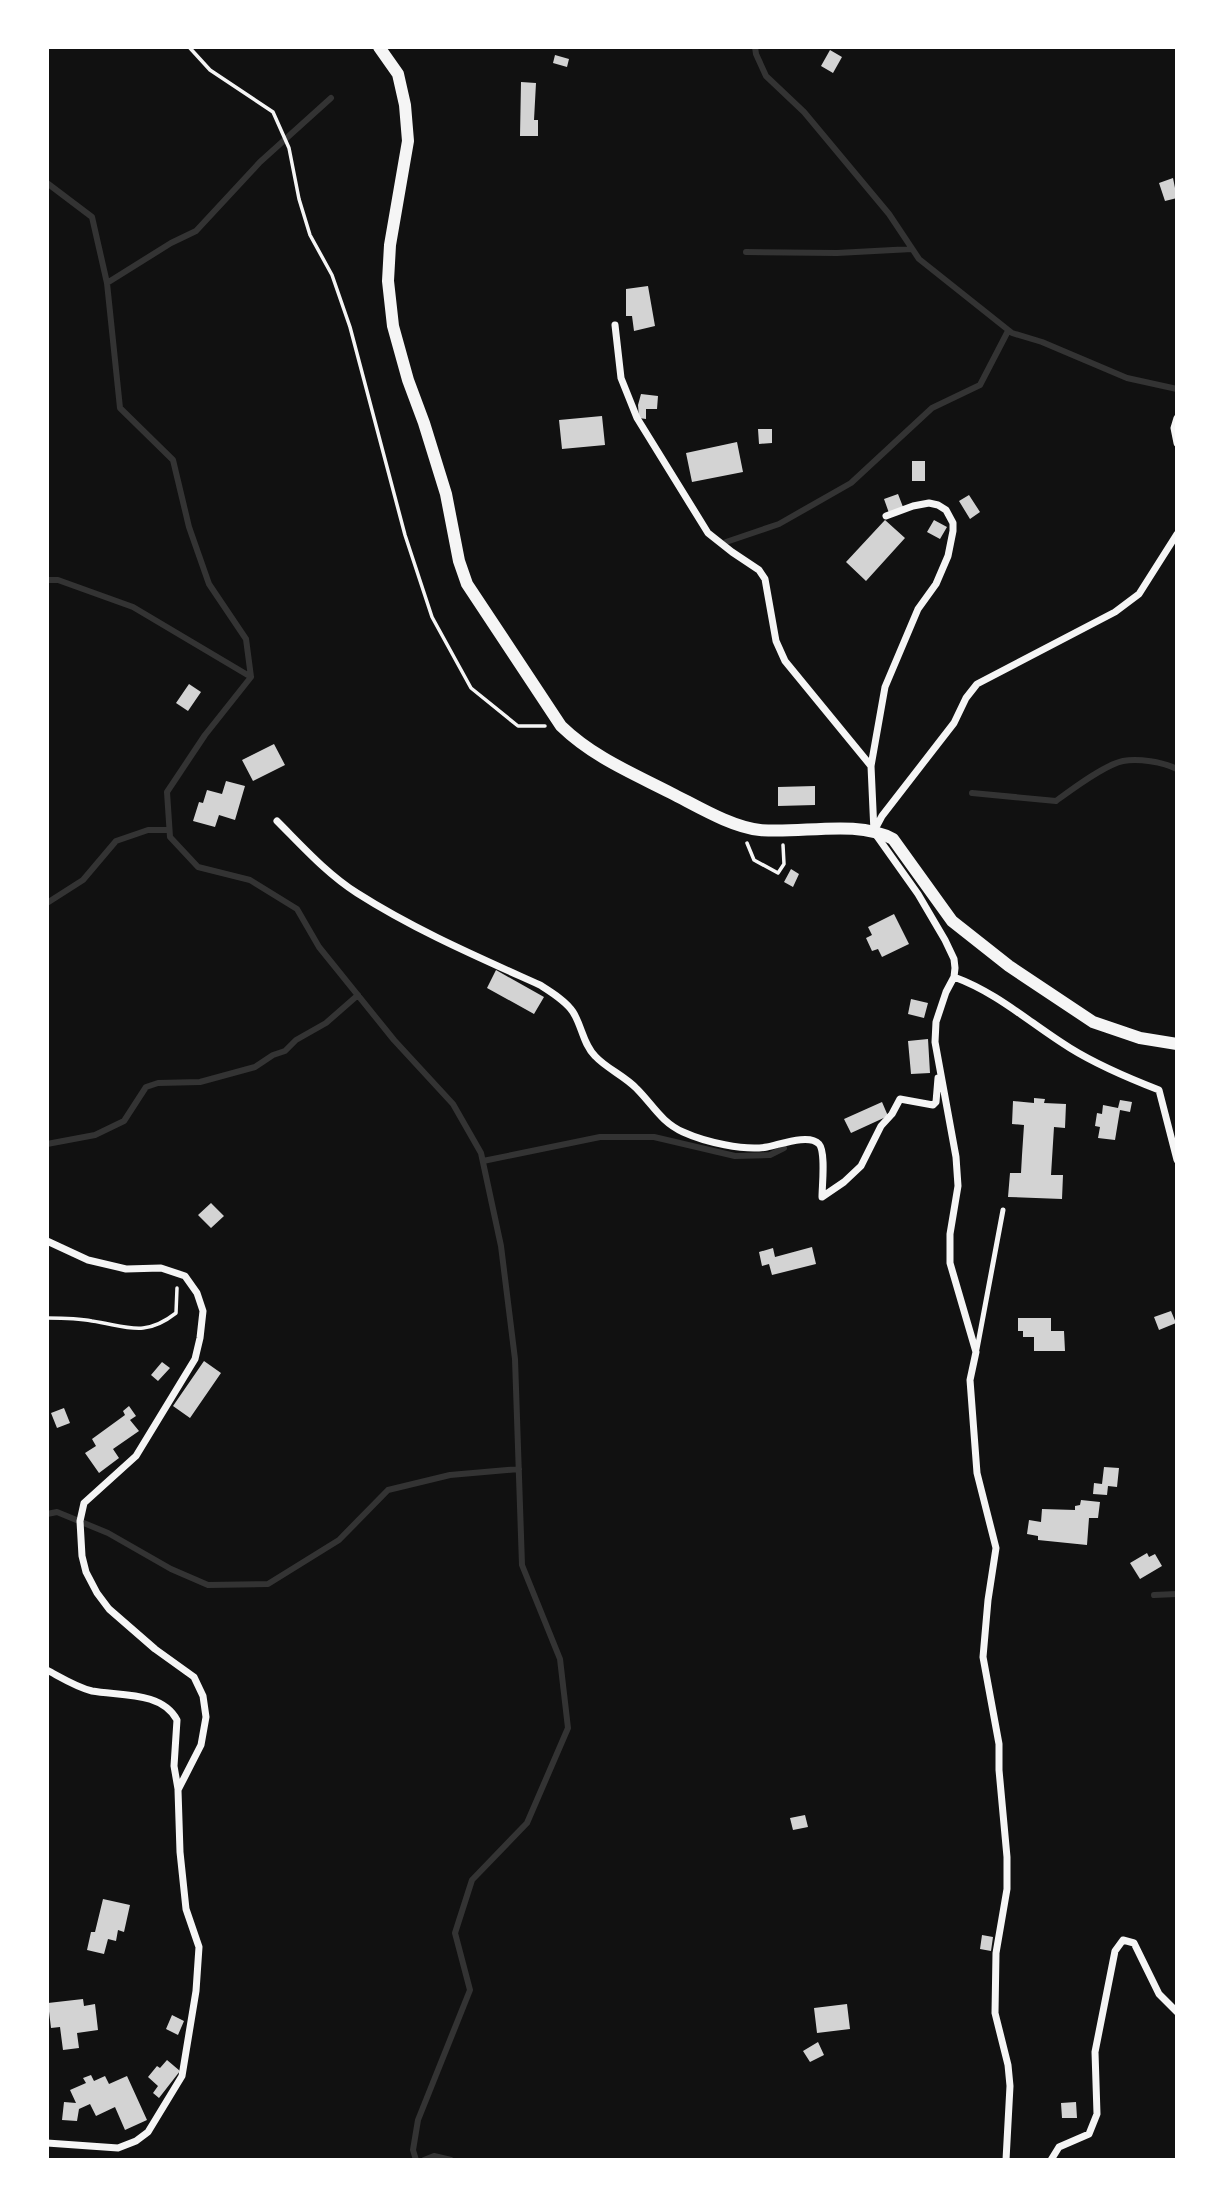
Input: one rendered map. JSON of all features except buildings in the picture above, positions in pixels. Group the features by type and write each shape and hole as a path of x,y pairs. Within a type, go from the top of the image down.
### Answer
{"street":[{"path":"379,47 398,74 405,105 408,141 390,244 388,281 393,326 446,494 459,561 467,584 561,726 576,741 603,758 740,825 758,830 849,829 874,832 893,839 952,921 1047,993 1093,1021 1140,1038 1177,1044"},
{"path":"615,325 621,378 637,418 708,533 759,569 765,579 776,641 785,661 871,766"},
{"path":"1177,418 1174,428 1177,443"},
{"path":"886,516 929,503 946,510 953,523 948,555 936,584 918,609 885,687 871,766 874,832 918,894 946,940 956,968 936,1022 934,1042 956,1157 958,1186 950,1234 950,1263 976,1352 970,1380 977,1473 996,1548 983,1657 999,1744 1007,1857 1007,1889 996,1953 995,2013 1008,2065 1010,2086 1006,2160"},
{"path":"874,832 882,816 954,723 966,698 977,684 1115,612 1139,594 1177,534"},
{"path":"277,821 322,865 356,892 448,944 540,985 554,994 573,1012 595,1056 637,1088 655,1112 671,1127 693,1137 744,1148 767,1147 785,1141 811,1140 818,1143 821,1147 823,1167 822,1197 861,1166 881,1126 900,1099 933,1105 936,1102 940,1074"},
{"path":"954,977 994,996 1069,1048 1116,1073 1159,1090 1177,1160"},
{"path":"47,1241 88,1261 126,1269 161,1268 185,1276 192,1284 203,1311 195,1359 136,1456 84,1503 79,1521 82,1556 96,1593 109,1609 155,1649 194,1677 200,1686 205,1707 205,1730 201,1745 178,1790"},
{"path":"47,1670 82,1688 147,1698 170,1711 177,1720 174,1766 178,1790 180,1852 186,1909 199,1947 196,1991 181,2076 149,2132 118,2148 47,2143"},
{"path":"1051,2160 1059,2147 1089,2134 1097,2114 1096,2052 1115,1951 1123,1940 1134,1943 1159,1994 1177,2012"}],"lane":[{"path":"976,1352 1003,1210"}],"path":[{"path":"189,47 210,70 272,112 289,148 299,199 310,235 332,275 350,327 405,534 432,617 471,688 518,726 561,726"},
{"path":"740,825 754,860 778,873 784,864 784,850"},
{"path":"47,1318 94,1321 122,1329 161,1325 176,1313 176,1272"}],"waterway":[{"path":"755,47 766,76 804,112 889,214 919,259 1012,333 1042,342 1127,378 1177,389"},
{"path":"107,283 171,243 196,231 260,162 331,98"},
{"path":"47,183 92,217 107,283 120,408 173,460 189,527 209,584 246,639 251,677 205,735 167,792 170,837 198,867 250,880 297,909 319,947 394,1040 453,1104 481,1153 501,1246 515,1359 522,1565 560,1659 568,1728 527,1823 472,1880 455,1933 470,1990 418,2120 413,2150 416,2160"},
{"path":"746,252 837,253 912,249"},
{"path":"726,542 779,524 851,483 932,408 980,385 1008,331"},
{"path":"47,580 58,580 133,607 251,677"},
{"path":"972,793 1056,801 1115,763 1150,761 1177,769"},
{"path":"47,903 83,880 116,841 148,830 169,830"},
{"path":"47,1144 95,1135 124,1121 146,1087 158,1083 200,1082 255,1067 273,1055 285,1051 296,1040 326,1023 358,995"},
{"path":"483,1161 600,1137 654,1137 735,1156 770,1155 784,1148"},
{"path":"47,1514 57,1512 108,1533 171,1569 208,1585 268,1584 339,1540 388,1490 450,1475 519,1469"},
{"path":"1154,1595 1177,1594"},
{"path":"424,2160 434,2156 451,2160"}]}
